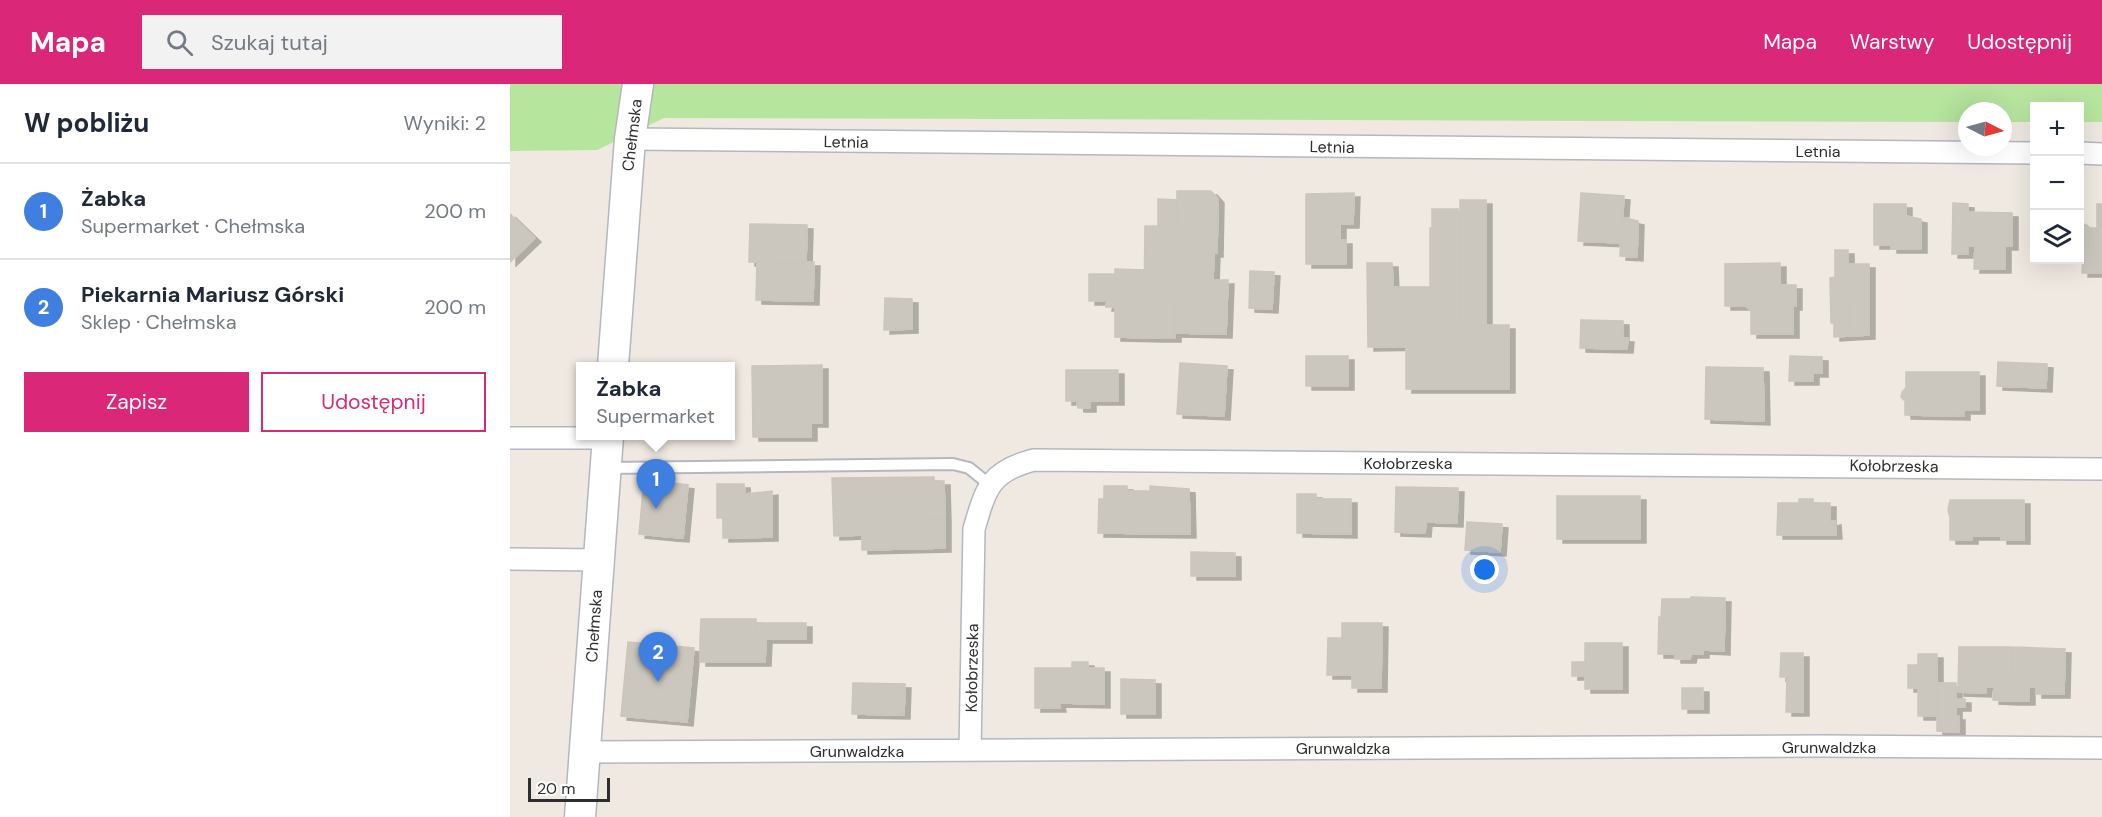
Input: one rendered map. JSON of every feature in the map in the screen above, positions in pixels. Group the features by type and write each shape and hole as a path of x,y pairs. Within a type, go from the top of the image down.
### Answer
{"street":[{"name":"Chełmska","path":"612,362 630,139 638,84"},
{"name":"Letnia","path":"630,139 2030,153"},
{"path":"2084,153 2102,154"},
{"path":"510,438 576,437"},
{"name":"Chełmska","path":"580,817 608,440"},
{"name":"Kołobrzeska","path":"970,750 974,529 981,504 993,479 1013,465 1034,460 2102,469"},
{"path":"510,559 599,560"},
{"name":"Grunwaldzka","path":"585,752 1796,746 2102,748"}],"lane":[{"path":"606,468 953,464 969,468 990,485"}],"green space":[{"path":"510,84 2102,84 2102,122 2084,122 2084,102 2030,102 2030,122 2012,122 2012,102 1958,102 1958,122 664,118 597,150 510,151"}],"building":[{"path":"1177,191 1211,191 1218,199 1217,253 1214,253 1213,280 1228,280 1226,334 1175,333"},
{"path":"1354,193 1353,224 1340,224 1340,240 1346,240 1346,264 1306,264 1306,194"},
{"path":"1581,193 1624,196 1621,243 1578,241"},
{"path":"1158,199 1177,200 1175,338 1157,338 1158,309 1144,309 1145,226 1158,226"},
{"path":"1460,200 1486,200 1486,325 1460,325"},
{"path":"1953,203 1968,204 1968,212 2012,213 2012,246 2005,246 2005,269 1974,269 1975,246 1968,246 1968,254 1952,254"},
{"path":"1874,204 1906,204 1906,216 1921,219 1921,249 1891,249 1891,245 1874,245"},
{"path":"2097,204 2102,204 2102,273 2082,273 2084,224 2088,228 2097,228"},
{"path":"1432,209 1458,209 1460,325 1430,325"},
{"path":"510,214 535,238 510,262"},
{"path":"1622,217 1638,221 1637,257 1620,256"},
{"path":"750,224 807,225 806,263 749,262"},
{"path":"1835,250 1848,250 1849,336 1834,337 1834,323 1831,323 1830,278 1835,277"},
{"path":"757,262 814,262 813,301 756,300"},
{"path":"1367,263 1392,263 1393,287 1430,287 1430,346 1368,347"},
{"path":"1780,263 1780,285 1796,285 1793,334 1751,334 1751,311 1746,306 1725,306 1725,264"},
{"path":"1848,264 1869,264 1869,335 1849,336"},
{"path":"1115,269 1144,270 1144,309 1158,309 1157,338 1115,337 1115,307 1106,307 1107,301 1089,301 1089,274 1115,274"},
{"path":"1250,271 1274,272 1272,309 1249,308"},
{"path":"885,298 912,299 912,329 884,330"},
{"path":"1581,320 1623,321 1623,338 1628,338 1627,349 1580,348"},
{"path":"1430,325 1509,325 1509,389 1406,389 1406,346 1430,346"},
{"path":"1306,356 1348,356 1348,386 1306,386"},
{"path":"1790,356 1822,357 1822,373 1813,373 1813,381 1789,381"},
{"path":"1998,362 2047,364 2046,388 1997,386"},
{"path":"1180,363 1227,366 1224,416 1177,414"},
{"path":"822,365 822,423 811,423 811,437 753,437 752,366"},
{"path":"1706,367 1763,368 1764,421 1705,419"},
{"path":"1066,370 1118,370 1118,401 1090,401 1090,408 1078,408 1077,401 1066,401"},
{"path":"1906,372 1979,372 1979,410 1964,410 1964,416 1905,415 1905,401 1901,397 1906,388"},
{"path":"934,477 934,481 944,481 945,519 862,520 862,535 834,536 832,478"},
{"path":"644,481 673,483 669,537 639,534"},
{"path":"673,483 688,485 683,538 669,537"},
{"path":"717,484 744,484 745,494 772,491 772,537 723,538 723,518 717,518"},
{"path":"1104,486 1127,486 1127,491 1150,491 1150,486 1189,489 1190,534 1098,533 1099,499 1104,499"},
{"path":"1396,487 1458,488 1457,523 1426,522 1425,533 1395,532"},
{"path":"1297,494 1316,494 1316,499 1351,499 1351,534 1297,533"},
{"path":"1557,496 1640,496 1640,539 1557,539"},
{"path":"1799,499 1813,499 1813,503 1830,503 1830,522 1835,521 1836,535 1777,535 1778,503 1799,503"},
{"path":"1950,500 2024,500 2024,540 2001,540 2001,536 1972,536 1972,540 1950,540 1948,510"},
{"path":"945,519 945,548 862,550 862,520"},
{"path":"1467,522 1502,524 1500,552 1465,550"},
{"path":"1191,552 1235,553 1235,576 1191,576"},
{"path":"1691,597 1725,598 1724,651 1703,650 1703,654 1691,654 1690,659 1675,659 1675,654 1658,654 1662,599 1691,599"},
{"path":"701,619 756,619 756,639 700,639"},
{"path":"756,623 806,623 806,639 756,639"},
{"path":"1342,623 1382,623 1381,688 1352,688 1352,675 1327,675 1328,638 1342,638"},
{"path":"700,639 766,640 765,662 700,662"},
{"path":"628,642 694,648 687,722 621,716"},
{"path":"1585,643 1622,643 1622,689 1585,689 1585,676 1572,676 1572,662 1585,662"},
{"path":"1959,647 2012,647 2011,701 1993,700 1994,687 1986,687 1986,693 1958,692"},
{"path":"2012,647 2065,649 2064,694 2036,694 2036,687 2029,687 2029,701 2011,701"},
{"path":"1781,653 1803,653 1803,677 1780,677"},
{"path":"1918,654 1937,654 1937,716 1918,716 1918,688 1908,688 1908,665 1918,665"},
{"path":"1072,662 1088,662 1088,668 1104,668 1104,704 1059,703 1060,708 1035,708 1035,668 1072,668"},
{"path":"1787,677 1803,677 1803,712 1786,712"},
{"path":"1121,679 1155,680 1155,714 1121,714"},
{"path":"853,683 905,684 904,715 852,714"},
{"path":"1937,683 1956,683 1956,699 1965,699 1965,707 1956,707 1956,716 1959,716 1959,732 1937,731"},
{"path":"1682,688 1703,688 1703,709 1682,709"}],"place":[{"name":"Żabka","path":"656,509"},
{"name":"Piekarnia Mariusz Górski","path":"658,682"}]}
